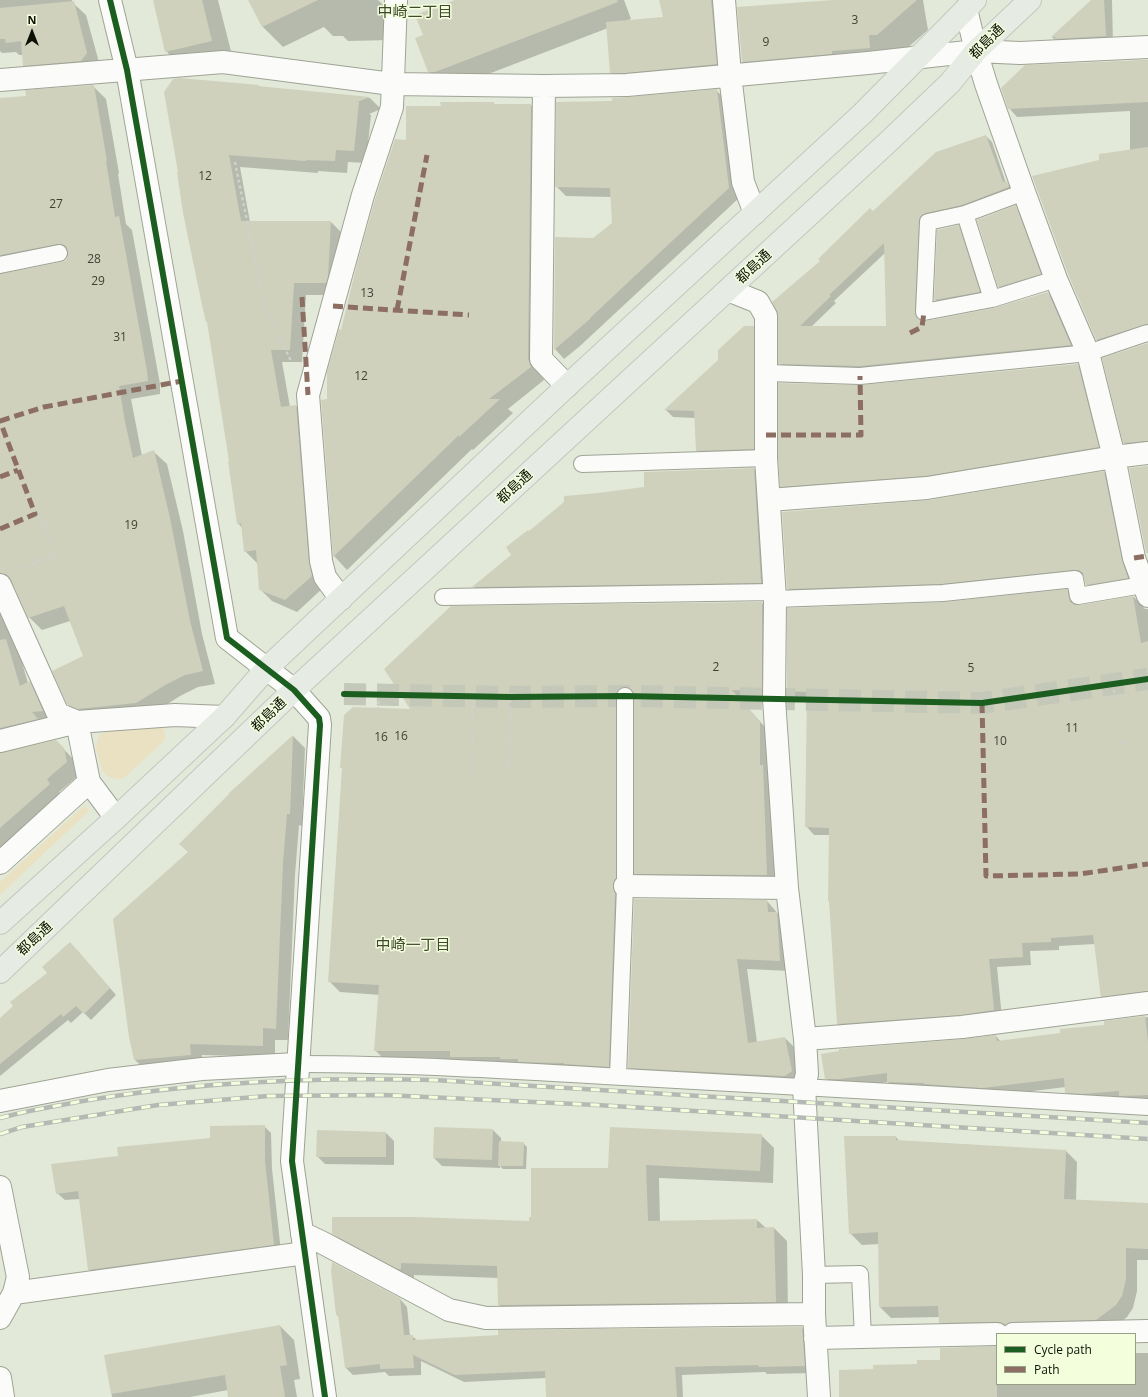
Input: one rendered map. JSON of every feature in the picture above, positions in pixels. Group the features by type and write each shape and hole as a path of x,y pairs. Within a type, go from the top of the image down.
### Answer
{"main road":[{"name":"都島通","path":"0,972 294,690 888,143 950,83 976,51 1030,0"},
{"path":"0,923 116,818 224,717 267,668 567,386 862,114 968,3"}],"street":[{"path":"110,0 127,70 227,638 294,690 319,718 320,725 297,1064 292,1161 325,1397"},
{"path":"341,599 325,576 321,561 308,395 363,195 392,107 396,0"},
{"path":"724,0 730,75 743,182 756,213"},
{"path":"968,3 976,51 986,84 1056,278 1088,353 1114,457 1134,558 1146,591"},
{"path":"0,80 223,62 392,84 544,86 627,85 917,58 976,51 1020,53 1148,47"},
{"path":"544,86 541,359 567,386"},
{"path":"728,290 758,302 766,316 766,458 775,596 774,699 786,888 805,1039 807,1074 804,1086 819,1397"},
{"path":"769,500 927,488 1114,457 1148,453"},
{"path":"7,579 58,714 76,722"},
{"path":"0,741 76,722 175,715 224,717"},
{"path":"76,722 89,782 116,818"},
{"path":"0,863 89,782"},
{"path":"625,886 786,888"},
{"path":"805,1039 962,1027 1148,1003"},
{"path":"0,1101 108,1080 202,1069 297,1064"},
{"path":"0,1187 18,1277 14,1293 0,1318"},
{"path":"14,1293 303,1243 330,1247 449,1310 486,1318 814,1314"},
{"path":"1058,1333 1148,1331"},
{"path":"815,1338 996,1334"},
{"path":"0,1378 3,1397"}],"lane":[{"path":"1024,192 965,214 928,222 924,312 992,299 1056,278"},
{"path":"965,214 992,299"},
{"path":"0,265 59,253"},
{"path":"767,372 860,376 1088,353 1148,333"},
{"path":"582,464 766,458"},
{"path":"443,597 775,596 943,593 1075,579 1078,596 1146,591"},
{"path":"618,1076 625,886 625,696"},
{"path":"297,1064 435,1067 618,1076 1148,1107"},
{"path":"814,1275 860,1274 863,1337"}],"path":[{"path":"234,162 264,306 308,395"},
{"path":"7,579 56,554 42,521 35,514"},
{"path":"1113,684 1115,699"},
{"path":"378,710 379,694"},
{"path":"472,774 473,696"},
{"path":"509,769 510,697"},
{"path":"1122,741 1124,751"}],"shaded area":[{"path":"159,726 164,729 164,741 124,778 116,779 107,776 102,770 96,748 99,735 108,731"},
{"path":"85,805 89,811 0,895 0,882"}],"building":[{"path":"153,0 202,0 212,41 165,52"},
{"path":"248,0 318,0 262,27"},
{"path":"455,0 617,0 618,2 435,72 428,72 415,38 423,35 415,15"},
{"path":"659,0 711,0 717,64 626,73 610,73 606,22 663,17"},
{"path":"833,0 917,0 877,35 869,35 870,48 832,51 832,54 742,62 737,7"},
{"path":"1091,0 1104,0 1106,36 1054,39 1056,37 1051,37"},
{"path":"74,1 87,53 81,61 23,66 21,41 6,43 5,39 0,39 0,8"},
{"path":"1148,60 1148,102 1008,109 1001,88 1025,65"},
{"path":"180,78 370,97 357,102 359,102 354,151 336,150 335,161 306,161 229,155 241,221 331,221 328,277 326,283 294,283 290,350 271,350 281,407 296,405 309,562 312,576 285,600 259,590 256,550 244,552 241,523 237,524 229,461 207,322 202,305 183,213 178,172 164,92 173,79"},
{"path":"94,85 115,217 119,216 148,381 119,386 125,422 133,458 154,450 170,518 190,621 203,671 185,675 136,703 77,709 67,704 52,671 83,656 64,606 28,618 11,580 7,575 0,573 0,274 61,262 66,260 68,252 66,246 58,244 0,255 0,98 26,96 25,90"},
{"path":"717,89 729,188 591,318 554,350 555,237 593,238 612,223 610,188 555,187 556,102 612,101 612,98"},
{"path":"440,102 531,104 528,359 531,367 489,399 500,399 459,437 459,435 333,557 321,400 327,399 327,372 339,329 341,330 375,199 395,139 406,140 406,106 441,106"},
{"path":"986,135 1003,182 1007,181 1009,187 962,205 926,213 920,217 916,317 920,320 926,321 994,308 1048,292 1071,345 860,366 778,364 778,316 772,302 820,261 818,259 870,208 873,211 936,152","holes":["884,243 886,326 800,326 831,296 829,295"]},
{"path":"1148,147 1148,324 1096,340 1068,274 1032,176 1099,160 1099,154"},
{"path":"1016,205 1041,274 998,287 977,220"},
{"path":"959,225 980,292 934,300 937,230"},
{"path":"744,326 754,326 754,449 696,451 694,411 664,410 718,360 718,350"},
{"path":"1148,343 1148,441 1123,443 1102,358"},
{"path":"1078,364 1099,447 926,476 780,487 778,458 778,383 861,385"},
{"path":"1148,466 1148,553 1146,553 1129,468"},
{"path":"754,468 761,583 472,587 511,555 506,547 528,530 529,531 564,502 564,496 644,487 644,472"},
{"path":"1104,471 1122,560 1128,578 1086,585 1083,573 1079,570 1074,570 942,584 787,589 782,512 929,500"},
{"path":"1067,589 1070,602 1075,605 1133,596 1141,643 1148,641 1148,991 1101,997 1093,935 1051,938 1051,942 1022,943 1023,957 989,959 994,1010 961,1015 837,1024 828,901 829,828 805,827 807,692 787,691 787,608 944,602"},
{"path":"762,602 762,691 732,690 760,722 760,765 763,765 767,875 634,874 634,696 633,691 625,687 621,688 617,692 616,878 613,886 615,893 609,1067 564,1063 518,1062 518,1059 500,1059 500,1057 450,1057 450,1051 374,1051 379,985 328,982 344,715 353,707 410,709 384,669 451,606"},
{"path":"6,639 20,686 30,681 43,711 32,712 38,719 0,728 0,640"},
{"path":"293,735 290,814 287,814 283,862 276,1029 263,1028 263,1046 190,1044 191,1055 134,1060 129,1037 113,919 188,852 179,844 228,794"},
{"path":"56,740 64,748 67,762 47,779 50,784 0,828 0,753"},
{"path":"634,899 767,900 768,912 777,912 780,961 737,959 748,1043 785,1037 792,1071 785,1076 628,1068"},
{"path":"70,942 110,988 84,1014 76,1006 63,1017 61,1014 0,1064 0,1018 13,1006 10,1002 47,973 42,967"},
{"path":"1145,1016 1148,1042 1148,1095 1119,1096 1119,1091 1082,1094 1065,1093 1064,1078 982,1088 924,1083 887,1082 887,1073 839,1079 825,1079 821,1054 839,1051 839,1049 996,1035 997,1041 1060,1033 1060,1029 1104,1025 1104,1021"},
{"path":"265,1125 265,1161 274,1245 88,1270 78,1191 56,1194 51,1164 118,1156 117,1147 210,1138 210,1126"},
{"path":"434,1127 493,1129 492,1160 433,1158"},
{"path":"610,1127 762,1134 760,1171 646,1165 648,1221 757,1219 757,1228 774,1227 776,1302 498,1305 497,1266 401,1263 401,1269 398,1269 332,1234 332,1217 415,1217 529,1221 529,1217 531,1217 531,1168 608,1168"},
{"path":"317,1130 386,1132 386,1157 316,1157"},
{"path":"844,1136 896,1136 896,1140 1066,1150 1064,1199 1148,1203 1148,1249 1126,1248 1126,1279 1122,1296 1116,1305 1096,1320 1013,1322 1005,1325 997,1322 939,1323 938,1306 879,1307 878,1232 849,1234"},
{"path":"499,1141 524,1142 523,1166 498,1166"},
{"path":"332,1262 400,1298 404,1335 413,1335 413,1340 498,1335 498,1330 802,1327 805,1366 759,1367 758,1365 675,1367 677,1397 546,1397 545,1371 455,1375 413,1355 414,1368 380,1369 380,1364 345,1368 338,1315 336,1315 331,1271"},
{"path":"280,1325 287,1365 280,1366 285,1397 228,1397 225,1375 111,1394 104,1355"},
{"path":"996,1346 997,1397 839,1397 839,1370 873,1369 873,1365 917,1364 917,1360 940,1360 940,1348"}],"tunnel":[{"path":"344,694 510,697 625,696 982,703 1148,679"}],"railway":[{"path":"0,1118 77,1102 166,1089 300,1080 389,1079 434,1080 1148,1123"},
{"path":"0,1134 22,1127 158,1105 268,1096 384,1095 597,1105 1148,1139"}],"marked path":[{"path":"397,310 427,155"},
{"path":"302,297 308,395"},
{"path":"333,306 469,315"},
{"path":"910,333 922,327 924,312"},
{"path":"766,435 861,435 860,376"},
{"path":"0,421 44,407 182,381"},
{"path":"0,421 35,514 0,529"},
{"path":"0,477 18,470"},
{"path":"1134,558 1148,556"},
{"path":"982,703 986,876 1080,874 1148,864"}],"cycle path":[{"path":"110,0 127,70 227,638 294,690 319,718 320,725 292,1161 325,1397"},
{"path":"344,694 510,697 625,696 982,703 1148,679"}],"district":[{"name":"中崎二丁目","path":"415,13"},
{"name":"中崎一丁目","path":"413,946"}]}
